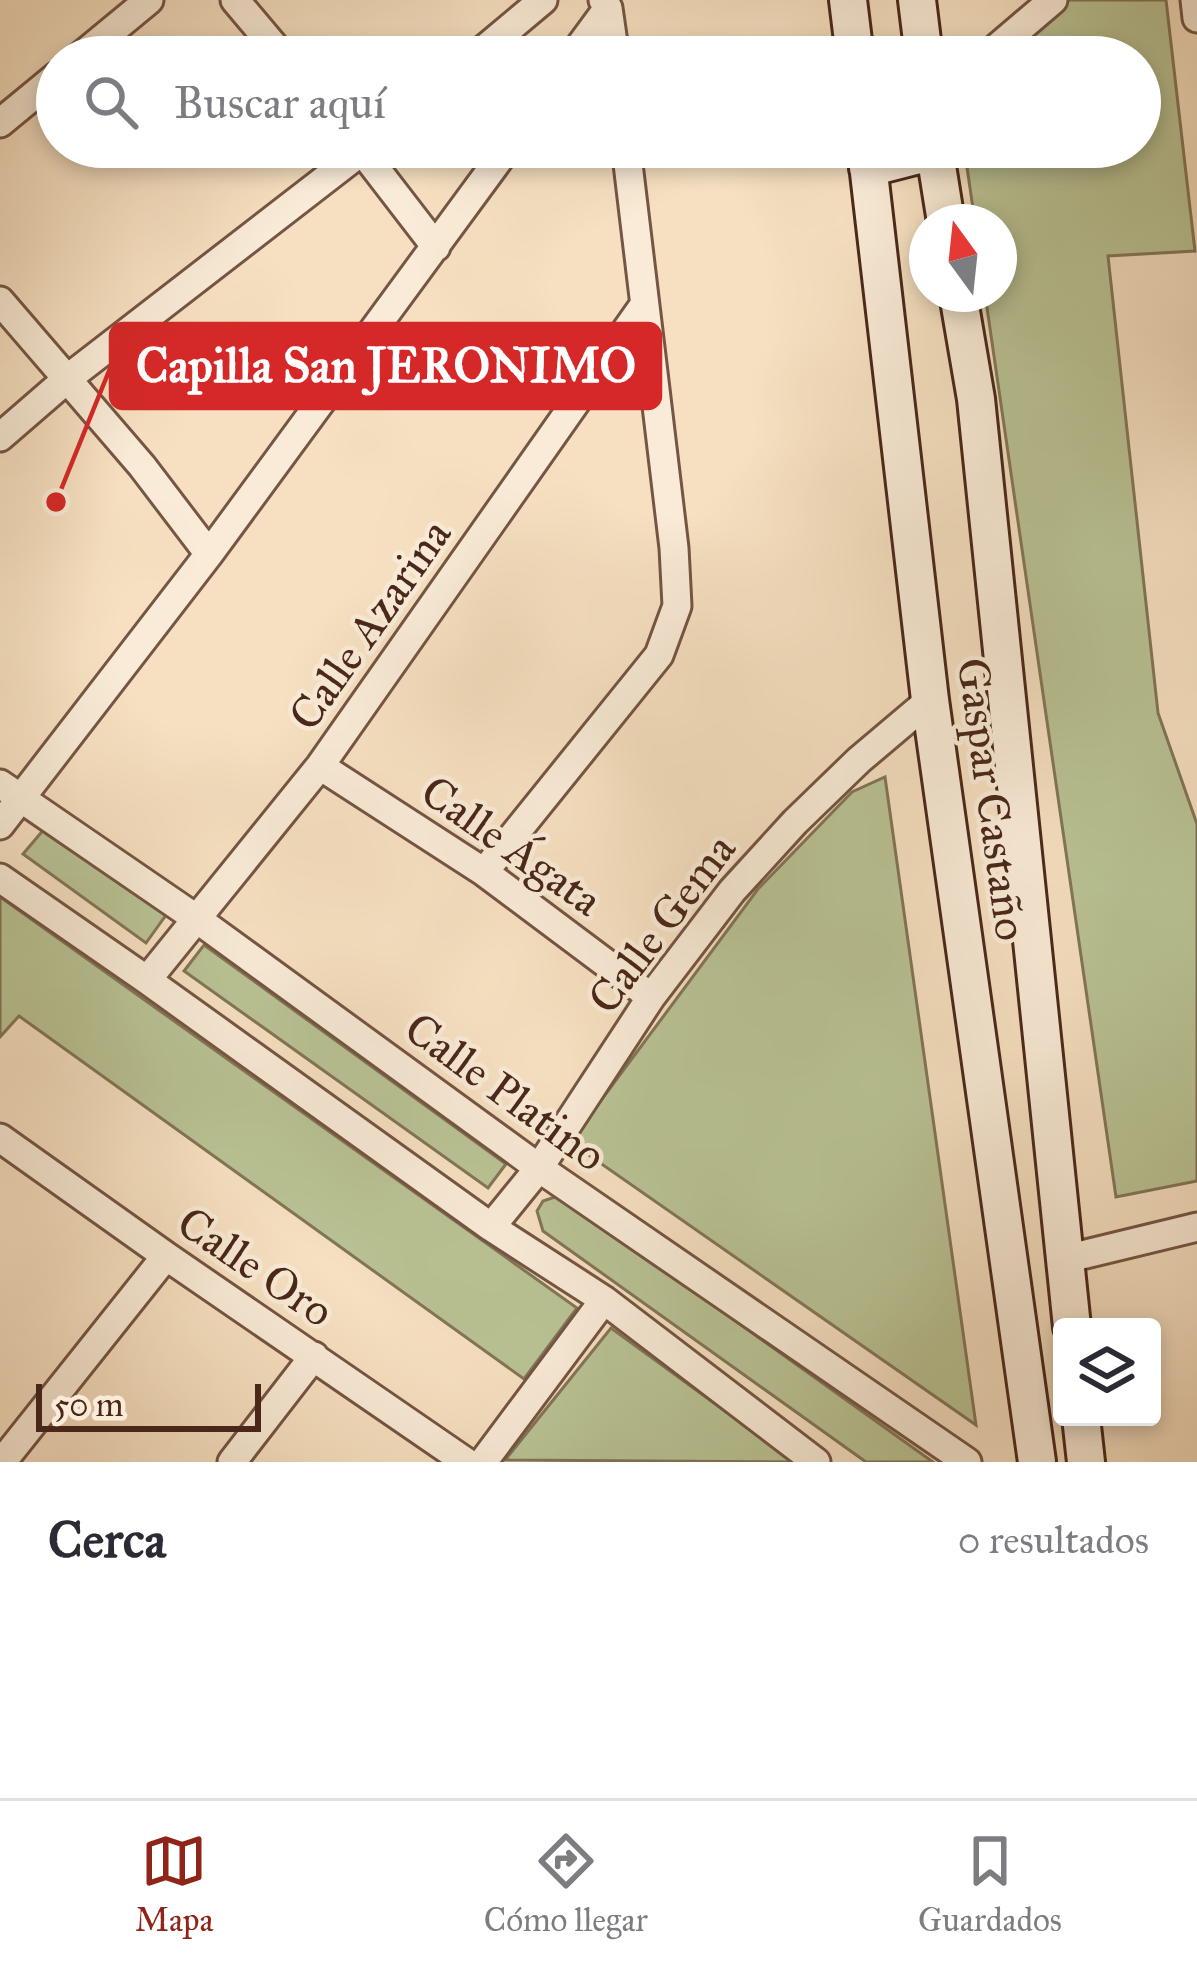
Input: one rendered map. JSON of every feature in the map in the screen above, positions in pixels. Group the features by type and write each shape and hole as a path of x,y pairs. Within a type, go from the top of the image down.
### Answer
{"main road":[{"path":"848,0 852,36"},
{"path":"917,0 921,36"},
{"name":"Gaspar Castaño","path":"868,168 931,700 1036,1462"},
{"path":"937,168 943,204"},
{"name":"Gaspar Castaño","path":"961,312 976,399 1071,1318"},
{"path":"1082,1426 1086,1462"}],"street":[{"path":"105,36 149,0"},
{"path":"235,0 266,36"},
{"path":"500,36 543,0"},
{"path":"1011,36 1053,0"},
{"path":"1195,0 1197,19"},
{"path":"585,36 606,4"},
{"path":"606,4 611,36"},
{"path":"0,123 36,93"},
{"path":"0,437 337,168"},
{"path":"378,168 436,247"},
{"path":"0,825 11,792 209,554 493,168"},
{"path":"484,872 659,655 677,606 628,168"},
{"path":"0,301 142,466 209,554"},
{"name":"Calle Azarina","path":"148,980 320,766 644,305"},
{"name":"Calle Gema","path":"491,1227 539,1168 651,997 731,891 859,760 931,700"},
{"name":"Calle Ágata","path":"320,766 484,872 651,997"},
{"name":"Calle Platino","path":"11,792 197,919 539,1168 967,1462"},
{"path":"0,878 491,1227 604,1300 816,1462"},
{"name":"Calle Oro","path":"3,1145 466,1462"},
{"path":"1065,1259 1197,1227"},
{"path":"2,1462 166,1256"},
{"path":"483,1462 604,1300"},
{"path":"232,1462 314,1356"}],"green space":[{"path":"1063,0 1166,0 1195,251 1108,256 1158,713 1197,824 1197,1181 1116,1197 988,312 1017,312 1017,204 972,204 967,168 1161,168 1161,36 1026,36"},
{"path":"885,777 976,1425 570,1142 758,889 852,792"},
{"path":"45,828 166,915 146,943 23,854"},
{"path":"0,897 577,1308 524,1379 19,1016 0,1037"},
{"path":"204,945 506,1164 488,1188 184,971"},
{"path":"558,1196 933,1462 866,1462 543,1231 537,1211 543,1201"},
{"path":"611,1328 795,1462 505,1460"}],"place":[{"name":"Capilla San JERONIMO","path":"56,502"}]}
